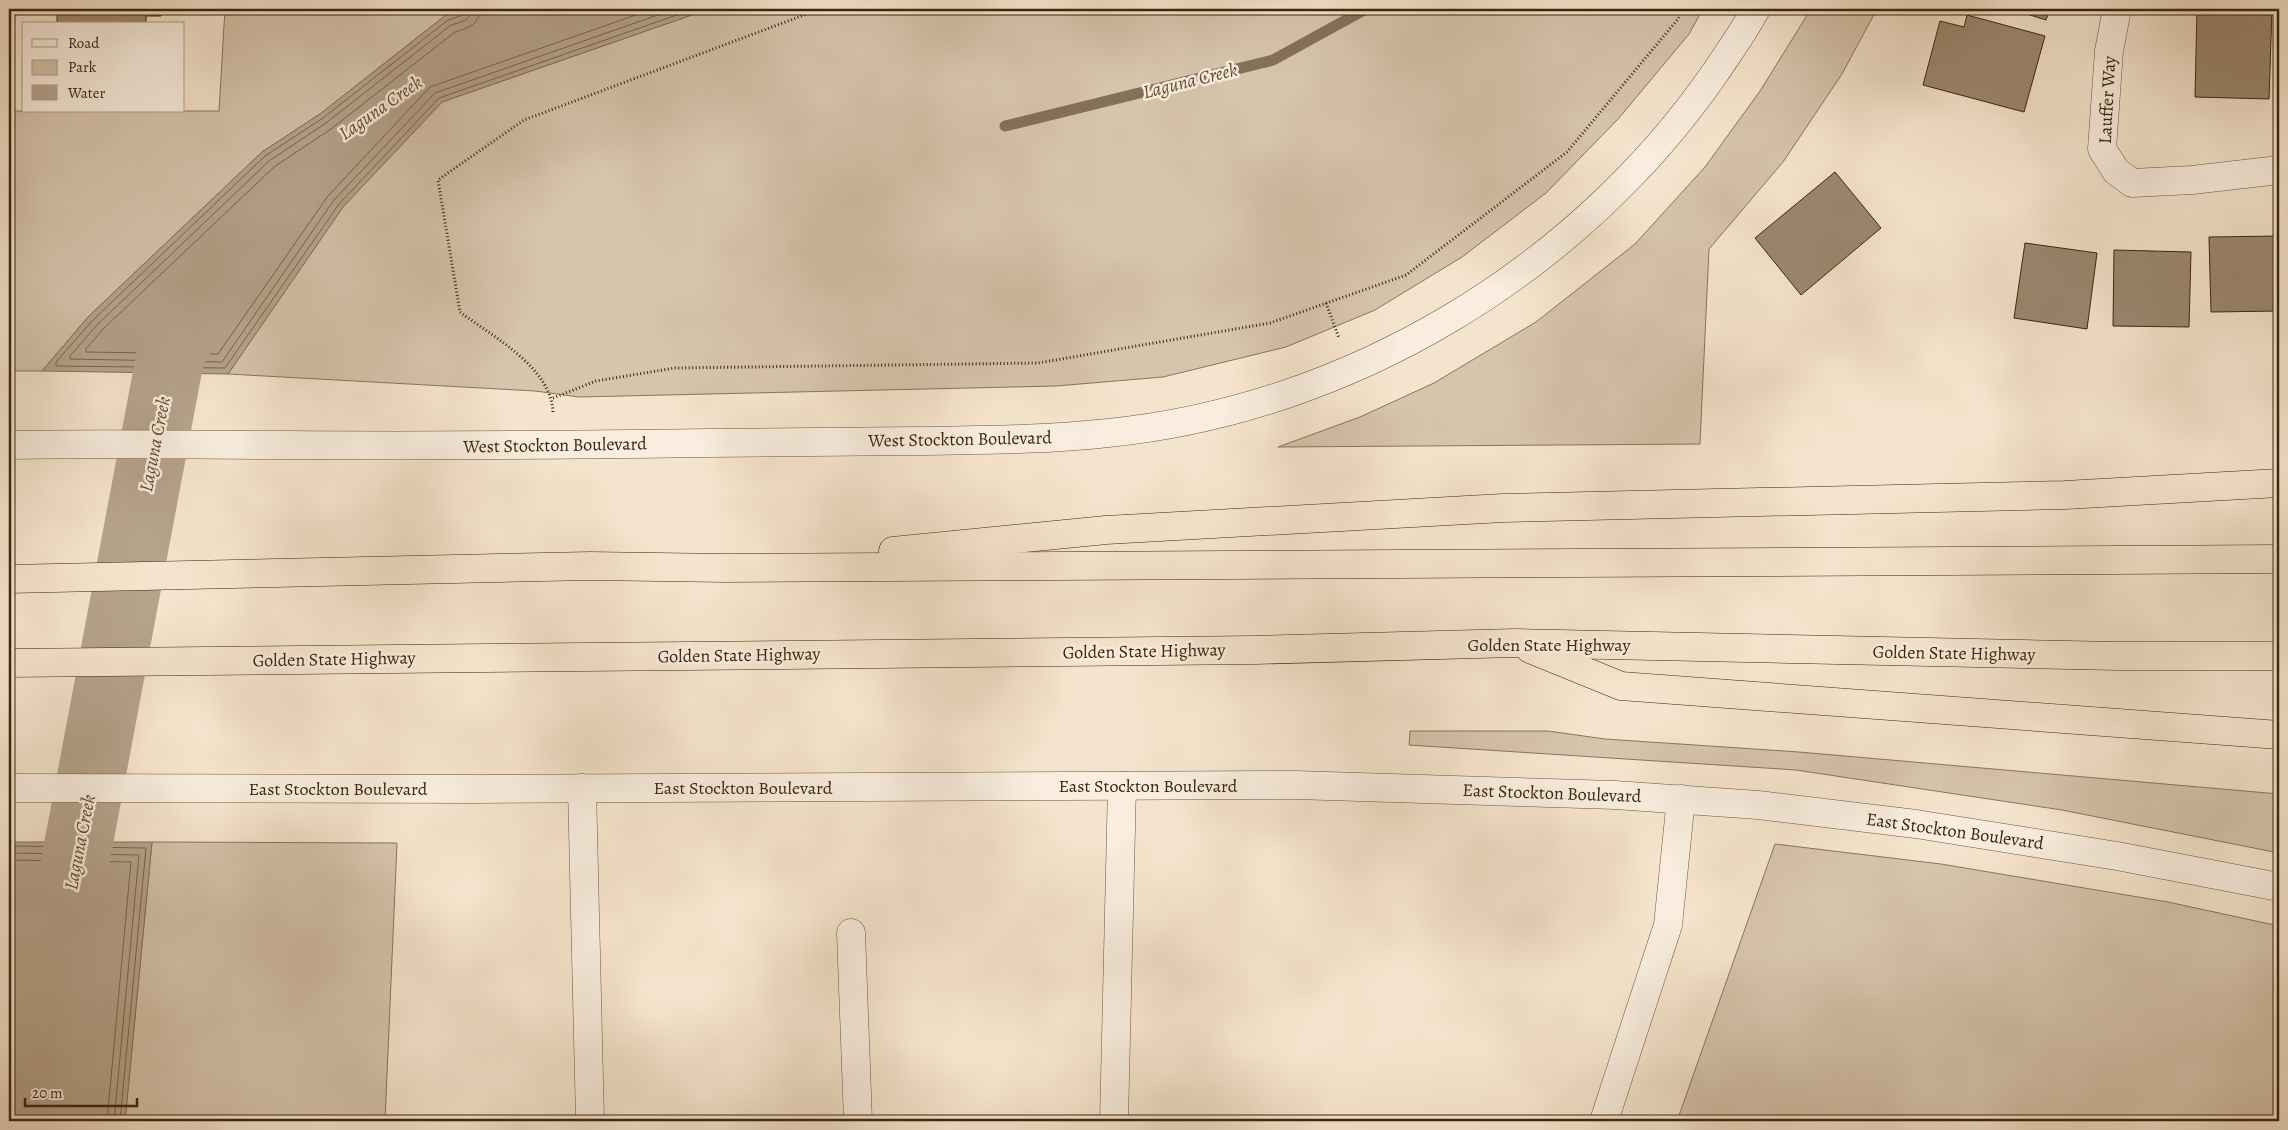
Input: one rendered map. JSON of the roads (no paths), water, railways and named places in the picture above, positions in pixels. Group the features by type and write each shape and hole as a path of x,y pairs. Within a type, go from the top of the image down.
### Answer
{"highway":[{"path":"725,568 1106,530 1493,508 2065,495 2279,483"},
{"path":"9,579 590,566 725,568 2279,559"},
{"path":"1515,643 1621,686 2279,735"},
{"name":"Golden State Highway","path":"9,663 1256,650 1515,643 2117,656 2279,656"}],"street":[{"name":"West Stockton Boulevard","path":"13,444 487,446 1006,440 1111,433 1189,420 1246,406 1303,388 1372,359 1438,325 1514,277 1584,222 1647,160 1695,102 1746,28 1756,9"},
{"name":"Lauffer Way","path":"2117,9 2109,50 2102,148 2116,171 2132,183 2192,180 2279,170"},
{"name":"East Stockton Boulevard","path":"21,788 477,789 1295,785 1476,790 1681,799 1758,805 1916,824 2117,856 2279,887"},
{"path":"1114,1121 1122,786"},
{"path":"582,788 590,1121"},
{"path":"1604,1121 1668,925 1681,799"},
{"path":"852,933 858,1121"}],"water":[{"path":"469,9 709,9 442,102 343,207 228,374 42,371 88,317 262,152 320,114 446,15"},
{"path":"9,842 152,842 125,1121 9,1121"}],"waterway":[{"name":"Laguna Creek","path":"1005,126 1273,60 1366,9"},
{"name":"Laguna Creek","path":"46,1121 67,905 171,353 207,289"}]}
